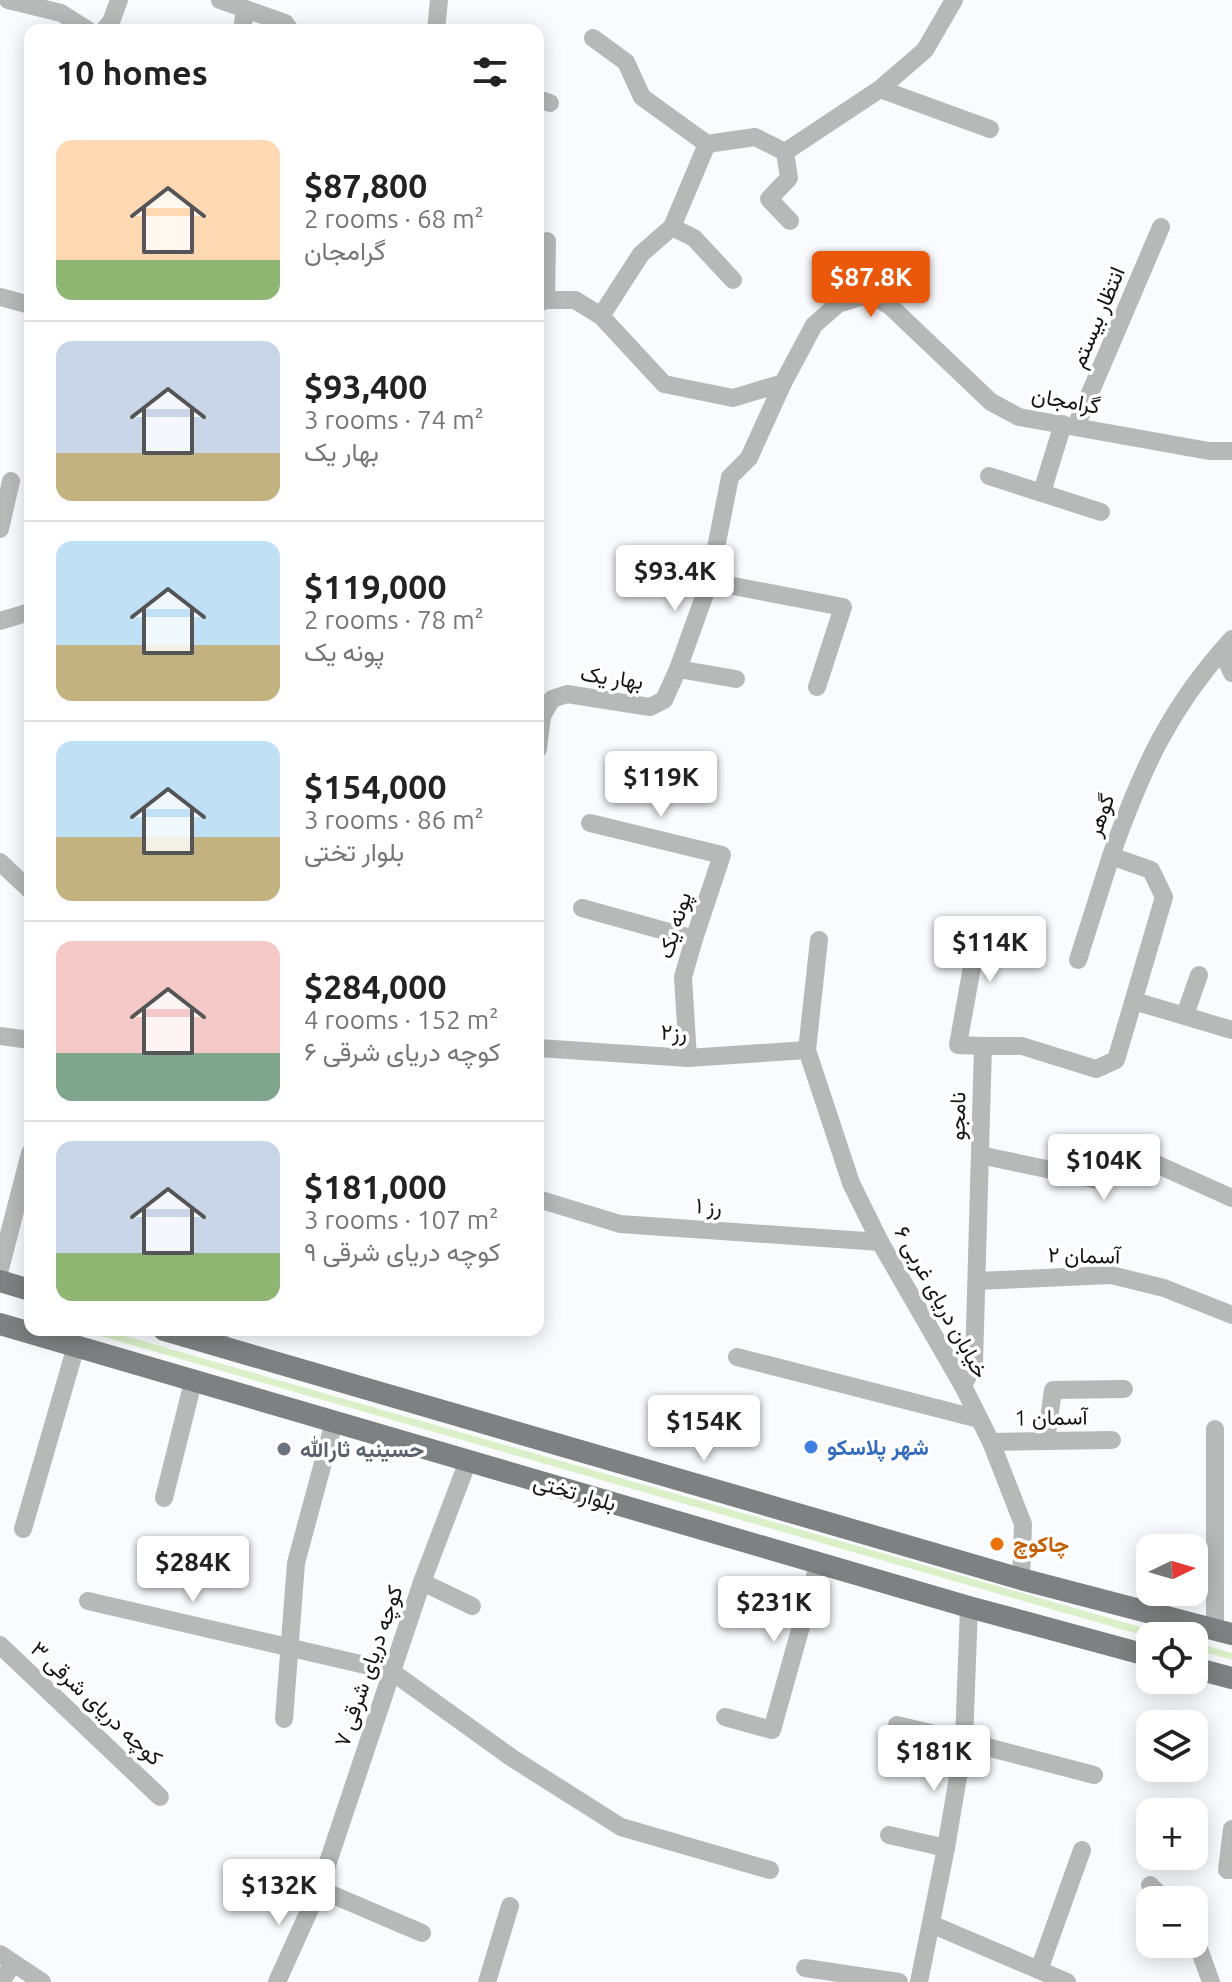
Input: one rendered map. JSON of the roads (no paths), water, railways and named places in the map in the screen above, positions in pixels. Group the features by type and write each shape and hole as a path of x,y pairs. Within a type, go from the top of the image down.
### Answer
{"main road":[{"path":"0,1281 24,1288"},
{"name":"بلوار تختی","path":"0,1324 24,1331"},
{"name":"بلوار تختی","path":"41,1336 969,1607 1136,1652"},
{"name":"بلوار تختی","path":"219,1338 1021,1579 1224,1632"},
{"path":"1208,1672 1232,1678"}],"street":[{"path":"8,0 61,13 78,24"},
{"path":"109,24 119,0"},
{"path":"220,0 286,24"},
{"path":"437,24 439,0"},
{"path":"785,152 880,89 925,50 954,0"},
{"path":"243,24 245,10"},
{"path":"593,38 626,62 642,97 707,144 755,137 785,152"},
{"path":"880,89 990,129"},
{"path":"601,316 641,254 672,227 707,144"},
{"path":"785,152 789,178 769,199 790,221"},
{"path":"672,227 694,238 733,280"},
{"name":"انتظار بیستم","path":"1042,492 1069,425 1161,227"},
{"path":"544,278 547,241"},
{"name":"گرامجان","path":"783,383 814,325 838,304 870,294 890,306 991,402 1019,417 1209,451 1232,451"},
{"path":"0,297 24,303"},
{"path":"544,302 575,300 601,316 664,384 733,398 783,383"},
{"name":"بهار یک","path":"544,713 552,699 567,694 650,707 664,700 709,583 730,477 749,458 783,383"},
{"path":"989,476 1101,512"},
{"path":"0,529 11,481"},
{"path":"655,571 843,607 817,687"},
{"path":"0,621 24,614"},
{"path":"1227,645 1232,673"},
{"name":"گوهر","path":"1134,1001 1164,897 1151,870 1111,856 1133,794 1164,729 1227,645"},
{"path":"678,669 736,679"},
{"name":"پونه یک","path":"590,823 722,855 683,977 688,1058"},
{"path":"1078,960 1111,856"},
{"path":"0,862 24,884"},
{"path":"582,908 694,939"},
{"path":"977,939 958,1045 1022,1046 1096,1069 1116,1060 1134,1001 1232,1030"},
{"path":"807,1050 819,940"},
{"path":"1185,1015 1199,975"},
{"path":"0,1036 24,1039"},
{"name":"نامجو","path":"963,1386 974,1363 983,1046"},
{"name":"رز۲","path":"544,1048 688,1058 807,1050"},
{"name":"خیابان دریای غربی ۶","path":"807,1050 851,1183 880,1242 963,1386 991,1442 1023,1524 1021,1579"},
{"path":"980,1155 1103,1181 1145,1159 1232,1198"},
{"path":"0,1269 24,1176"},
{"name":"رز ۱","path":"544,1201 620,1224 880,1242"},
{"name":"آسمان ۲","path":"977,1281 1111,1275 1164,1288 1232,1315"},
{"path":"23,1529 76,1346"},
{"path":"737,1357 979,1419"},
{"path":"164,1498 193,1382"},
{"path":"1046,1441 1053,1390 1124,1389"},
{"path":"284,1719 296,1563 334,1422"},
{"path":"1215,1429 1224,1632"},
{"name":"آسمان 1","path":"991,1442 1112,1440"},
{"name":"کوچه دریای شرقی ۷","path":"277,1982 319,1889 391,1671 468,1461"},
{"path":"725,1717 772,1730 819,1562"},
{"path":"422,1582 472,1606"},
{"path":"88,1601 391,1671 512,1758 621,1827 770,1870"},
{"path":"919,1982 964,1741 969,1607"},
{"name":"کوچه دریای شرقی ۳","path":"0,1645 160,1797"},
{"path":"897,1725 1094,1775"},
{"path":"1232,1829 1227,1870 1232,1870"},
{"path":"889,1835 946,1848"},
{"path":"1039,1970 1082,1850"},
{"path":"250,1878 319,1889 422,1933"},
{"path":"487,1982 510,1906"},
{"path":"931,1924 1067,1982"},
{"path":"1202,1958 1211,1982"},
{"path":"1,1982 6,1959 42,1982"},
{"path":"805,1968 899,1982"}],"place":[{"name":"شهر پلاسکو","path":"811,1447"},
{"name":"حسینیه ثارالله","path":"284,1449"},
{"name":"چاکوچ","path":"997,1544"}]}
